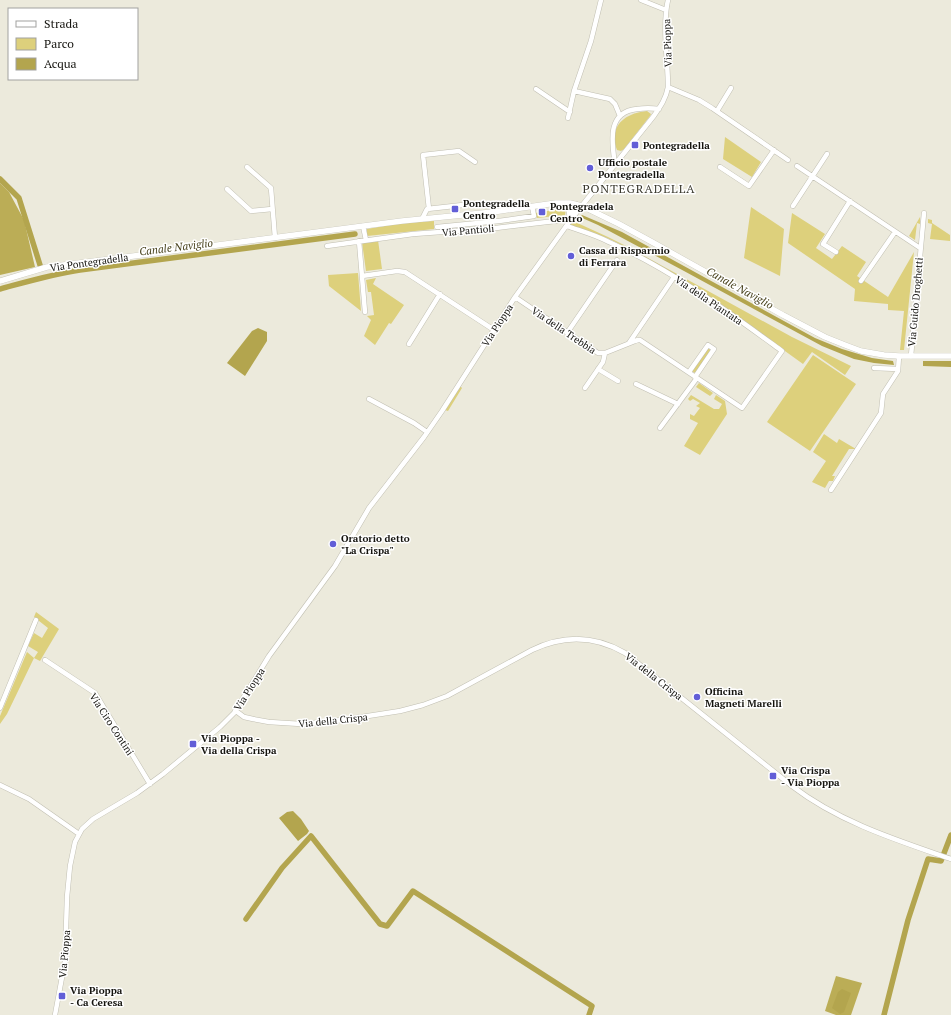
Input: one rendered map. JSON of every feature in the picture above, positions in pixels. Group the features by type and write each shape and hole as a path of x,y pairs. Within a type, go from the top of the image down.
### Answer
{"street":[{"path":"568,118 574,91 591,41 601,0"},
{"path":"641,0 666,10"},
{"name":"Via Pioppa","path":"55,1015 65,961 69,874 74,846 79,834 93,819 150,784 220,727 236,711 269,656 335,566 369,508 442,411 515,297 567,226 579,205 615,165 665,100 668,87 666,10 668,0"},
{"path":"668,87 699,100 788,160"},
{"path":"717,111 731,88"},
{"path":"536,89 570,112"},
{"path":"574,91 610,99 615,104 620,116"},
{"path":"615,165 612,138 615,124 620,116 629,110 659,109"},
{"path":"720,167 749,186 774,150"},
{"path":"429,209 423,155 459,151 475,162"},
{"path":"793,206 827,154"},
{"name":"Via Guido Droghetti","path":"797,166 920,248"},
{"path":"247,168 270,188 275,238"},
{"path":"227,189 251,211 272,209"},
{"path":"836,252 823,244 850,202"},
{"path":"566,203 570,221"},
{"name":"Via Pontegradella","path":"0,281 54,266 363,226 566,203 579,205 619,224 742,293 825,337 845,345 861,351 877,354 899,356 951,356"},
{"path":"422,219 427,209 463,205"},
{"path":"437,226 498,221 534,216 532,206"},
{"name":"Via Guido Droghetti","path":"911,356 924,213"},
{"path":"436,218 438,232"},
{"name":"Via Pantioli","path":"327,246 438,232 496,228 564,220 570,221"},
{"path":"363,226 366,240"},
{"name":"Via della Piantata","path":"567,226 614,244 674,277 725,310 782,351 742,408"},
{"path":"861,281 895,232"},
{"path":"359,241 365,312"},
{"path":"567,333 617,260"},
{"path":"362,276 397,271 405,272 494,330"},
{"path":"629,343 674,277"},
{"path":"409,344 440,294"},
{"name":"Via della Trebbia","path":"515,297 600,354 636,340 640,340 742,408"},
{"path":"660,428 678,404 714,349 708,345 689,372"},
{"path":"585,388 604,360 605,353"},
{"path":"831,490 881,413 883,394 898,371 899,356"},
{"path":"874,368 898,369"},
{"path":"598,369 618,381"},
{"path":"636,384 678,404"},
{"path":"369,399 414,423 427,432"},
{"path":"0,708 36,620"},
{"name":"Via della Crispa","path":"236,711 244,717 253,719 268,722 301,724 342,720 400,711 423,705 447,696 546,644 568,639 590,640 612,646 625,653 792,786 816,802 849,820 949,859"},
{"name":"Via Ciro Contini","path":"45,660 95,693 150,784"},
{"path":"0,784 29,799 79,834"}],"green space":[{"path":"647,111 651,114 650,116 624,149 621,151 617,150 615,134 620,122 625,118 639,112"},
{"path":"725,137 761,162 752,177 723,159"},
{"path":"751,207 784,229 780,276 744,258"},
{"path":"566,208 565,215 537,218 535,213"},
{"path":"792,213 825,234 816,248 832,259 842,246 866,262 857,276 888,297 914,252 904,350 900,350 904,311 888,310 888,304 854,301 855,289 788,243"},
{"path":"920,217 920,224 917,223 915,240 909,236"},
{"path":"928,219 932,220 932,223 950,235 950,241 930,239 932,224 928,223"},
{"path":"434,221 434,229 367,236 367,229 402,223"},
{"path":"573,221 628,247 792,337 851,366 845,375 812,352 803,364 749,325 628,248 607,238 568,225"},
{"path":"378,240 382,269 366,271 362,242"},
{"path":"358,273 361,311 329,286 328,275"},
{"path":"376,278 373,284 404,305 391,324 389,323 375,345 364,336 371,320 367,316 374,315 371,292 368,292 366,280"},
{"path":"708,348 712,351 695,373 692,371"},
{"path":"813,355 856,384 810,451 767,422"},
{"path":"699,383 713,393 710,396 696,387"},
{"path":"460,386 462,388 448,411 445,410"},
{"path":"691,395 714,409 719,409 722,404 714,399 716,395 725,401 727,414 700,455 684,446 698,423 690,419 690,414 694,416 700,408 696,406 700,403 693,399 690,401 688,399"},
{"path":"824,434 837,443 839,439 856,449 849,449 832,476 835,476 833,481 829,481 825,488 812,482 826,461 813,452"},
{"path":"36,612 59,629 40,661 34,658 38,652 28,646 34,633 42,638 48,628 34,617"},
{"path":"27,652 34,658 7,714 0,724 0,716"}],"shaded area":[{"path":"0,183 9,192 24,220 35,267 0,275"},
{"path":"836,976 862,983 851,1015 836,1015 825,1011"}],"water":[{"path":"582,215 622,232 815,338 842,349 872,358 893,361 894,365 854,359 822,346 598,225 580,217"},
{"path":"258,328 267,332 267,341 245,376 227,363 252,331"},
{"path":"923,361 951,361 951,367 923,366"},
{"path":"293,811 301,819 309,831 298,841 279,818 287,812"},
{"path":"842,989 851,993 844,1012 840,1014 832,1008 838,992"}],"waterway":[{"path":"0,179 19,198 40,265"},
{"name":"Canale Naviglio","path":"0,289 80,270 355,234"},
{"path":"884,1015 908,920 928,859 941,861 951,835"},
{"path":"246,919 282,868 311,836 380,924 387,926 413,891 592,1006 589,1015"}],"place":[{"name":"Pontegradella","path":"635,145"},
{"name":"Ufficio postale Pontegradella","path":"590,168"},
{"name":"Pontegradella Centro","path":"455,209"},
{"name":"Pontegradela Centro","path":"542,212"},
{"name":"Cassa di Risparmio di Ferrara","path":"571,256"},
{"name":"Oratorio detto \"La Crispa\"","path":"333,544"},
{"name":"Officina Magneti Marelli","path":"697,697"},
{"name":"Via Pioppa - Via della Crispa","path":"193,744"},
{"name":"Via Crispa - Via Pioppa","path":"773,776"},
{"name":"Via Pioppa - Ca Ceresa","path":"62,996"}],"district":[{"name":"PONTEGRADELLA","path":"639,189"}]}
